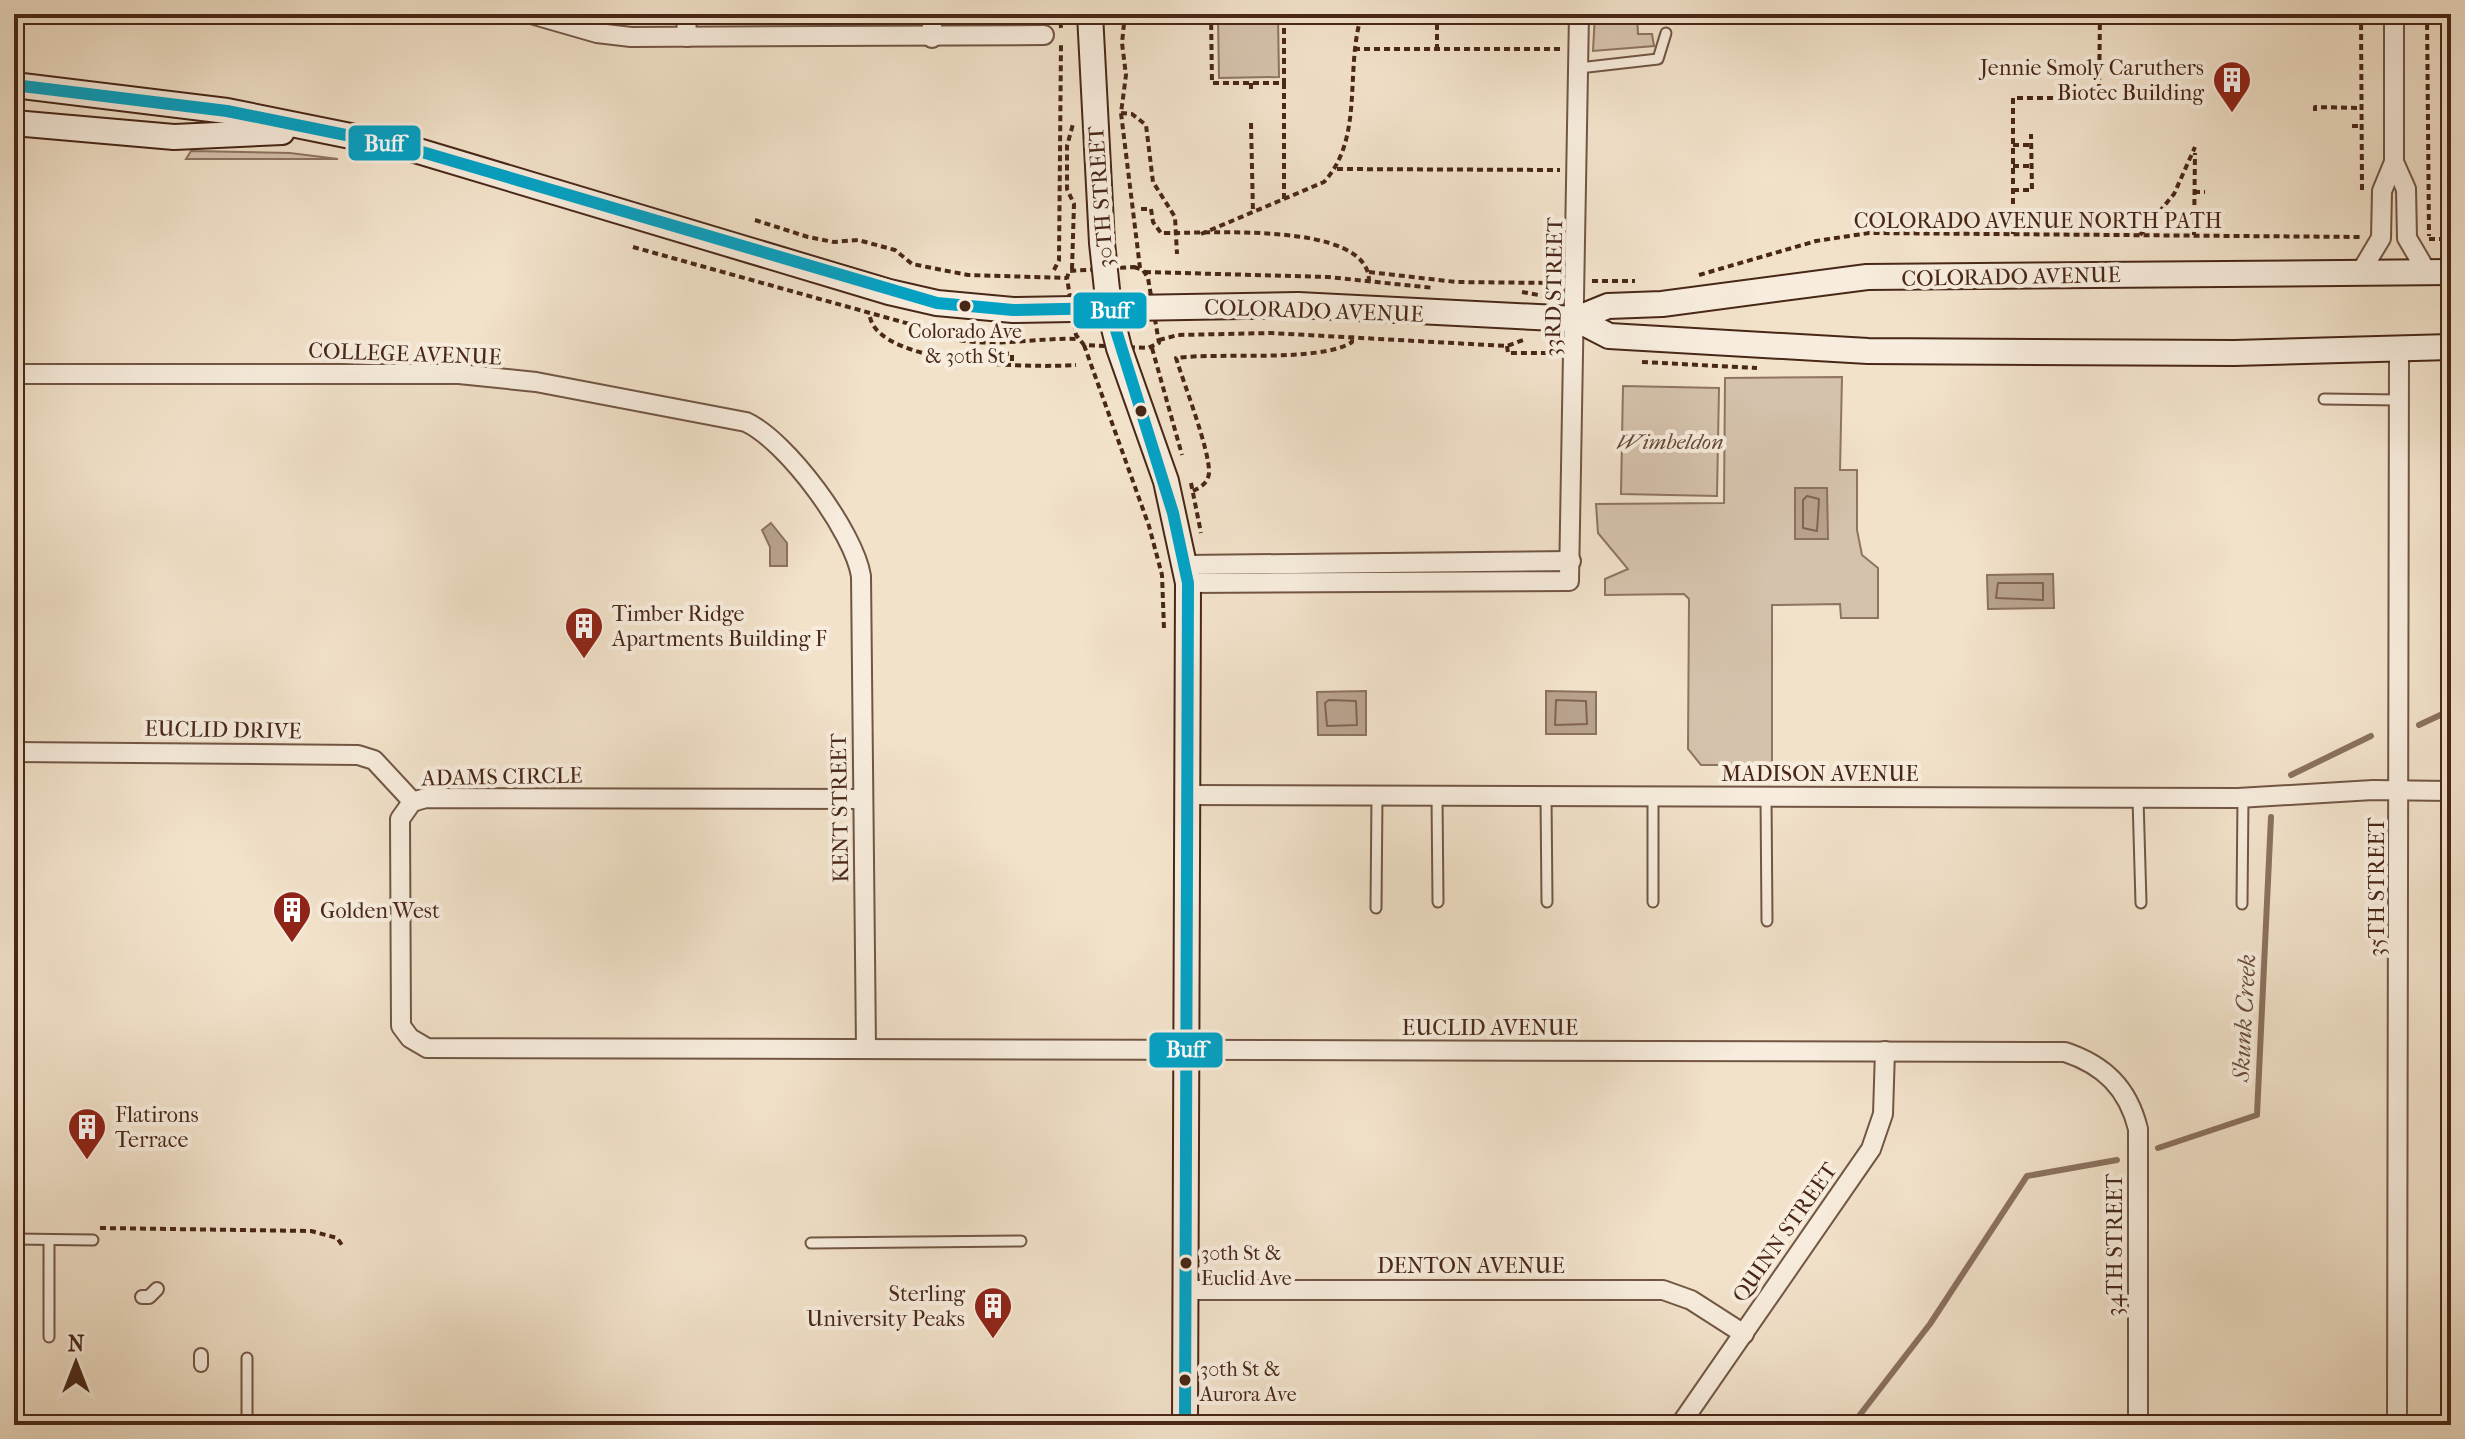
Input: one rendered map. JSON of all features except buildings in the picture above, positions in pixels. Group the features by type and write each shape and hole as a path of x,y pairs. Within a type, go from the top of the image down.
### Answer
{"main road":[{"name":"30TH STREET","path":"1090,14 1102,243 1109,308 1134,395 1166,481 1187,574 1185,1425"},
{"name":"COLORADO AVENUE","path":"14,85 227,111 308,130 405,147 937,303 1013,310 1298,305 1576,319 1609,336 1800,349 2234,353 2451,347"},
{"name":"COLORADO AVENUE","path":"14,123 174,137 308,130"},
{"name":"COLORADO AVENUE","path":"1576,319 1608,306 1662,304 1867,277 2439,272"}],"street":[{"path":"531,14 597,33 687,37 1044,35"},
{"path":"686,14 687,37"},
{"path":"932,14 932,38"},
{"name":"33RD STREET","path":"1187,574 1571,561 1579,14"},
{"path":"2360,273 2381,238 2382,191 2394,162 2394,14"},
{"path":"2394,162 2406,189 2407,238 2439,272"},
{"name":"35TH STREET","path":"2397,1425 2401,789 2399,348"},
{"name":"COLLEGE AVENUE","path":"14,374 459,374 536,382 746,422 762,429 784,450 847,535 860,568"},
{"name":"KENT STREET","path":"860,568 866,1049"},
{"name":"EUCLID DRIVE","path":"14,752 358,755 374,760 413,802"},
{"name":"MADISON AVENUE","path":"1188,795 2138,798 2243,797 2401,789 2451,791"},
{"name":"ADAMS CIRCLE","path":"863,799 426,798 413,802 400,819 399,1009 401,1026 410,1038 427,1048 866,1049"},
{"name":"EUCLID AVENUE","path":"866,1049 2065,1052 2088,1060 2108,1073"},
{"name":"QUINN STREET","path":"1680,1425 1871,1149 1883,1114 1885,1051"},
{"name":"34TH STREET","path":"2108,1073 2124,1092 2138,1129 2138,1425"},
{"path":"142,1297 149,1297 157,1289"},
{"name":"DENTON AVENUE","path":"1186,1290 1663,1290 1691,1300 1744,1334"}],"lane":[{"path":"1579,59 1658,59 1666,33"},
{"path":"2324,399 2400,400"},
{"path":"1376,908 1377,796"},
{"path":"1437,796 1438,902"},
{"path":"1546,796 1547,902"},
{"path":"1653,797 1653,902"},
{"path":"1766,797 1767,921"},
{"path":"2242,904 2243,797"},
{"path":"2138,798 2141,903"},
{"path":"14,1239 93,1240"},
{"path":"49,1240 49,1337"},
{"path":"811,1243 1021,1241"},
{"path":"247,1358 247,1425"}],"path":[{"path":"1054,270 1059,260 1060,14"},
{"path":"1125,14 1122,43 1126,75 1121,113 1137,267 1145,272 1369,281 1441,289"},
{"path":"1211,14 1212,83 1284,83"},
{"path":"1284,14 1284,199"},
{"path":"1201,234 1324,182 1336,169 1348,137 1354,49 1362,14"},
{"path":"1437,14 1437,49"},
{"path":"2013,234 2013,98 2099,98 2100,14"},
{"path":"2361,14 2362,205"},
{"path":"2427,14 2429,239 2451,239"},
{"path":"1354,49 1437,49 1579,59"},
{"path":"1251,83 1251,91"},
{"path":"2315,111 2315,107 2362,108"},
{"path":"1121,113 1132,114 1146,125 1153,182 1175,217 1177,254"},
{"path":"755,220 808,237 834,242 858,240 895,250 912,264 968,275 1067,280 1075,268 1074,204 1067,189 1067,146 1073,123"},
{"path":"1251,123 1253,213"},
{"path":"2352,126 2362,126"},
{"path":"2013,190 2032,190 2031,134"},
{"path":"2013,145 2031,145"},
{"path":"2140,235 2174,194 2195,147 2194,235"},
{"path":"2013,166 2031,166"},
{"path":"1336,169 1562,170"},
{"path":"2194,192 2205,192"},
{"path":"1141,209 1151,209 1153,222 1161,233 1310,236 1350,249 1365,261 1369,281"},
{"name":"COLORADO AVENUE NORTH PATH","path":"1690,278 1826,238 1869,233 2362,237"},
{"path":"633,247 870,319 924,328 946,340 990,345 1002,339 1077,337 1084,345 1149,526 1162,575 1164,633"},
{"path":"1145,272 1148,278"},
{"path":"1369,272 1456,282 1540,284 1540,293 1512,292"},
{"path":"1577,281 1640,281"},
{"path":"870,319 888,339 922,352 968,362 1076,365"},
{"path":"1189,477 1193,491 1206,483 1209,475 1206,454 1176,358 1209,354 1323,353 1342,349 1352,342 1352,335"},
{"path":"1184,462 1150,348 1158,336 1352,335 1507,346"},
{"path":"990,345 990,352 1012,354 1012,365"},
{"path":"1084,345 1094,347"},
{"path":"93,1228 311,1231 337,1238 342,1245"}],"green space":[{"path":"1595,14 1637,14 1638,34 1652,34 1654,46 1593,51"},
{"path":"1218,17 1278,17 1279,77 1219,78"},
{"path":"191,151 290,153 338,159 186,159"},
{"path":"1842,377 1840,470 1857,470 1857,530 1862,555 1878,568 1878,618 1841,618 1840,604 1772,605 1772,765 1701,765 1688,749 1689,599 1684,594 1605,595 1605,579 1628,569 1598,533 1596,504 1724,503 1725,378"},
{"name":"Wimbeldon","path":"1623,386 1719,388 1717,496 1621,494"}],"water":[{"path":"1795,488 1827,488 1828,539 1795,539"},
{"path":"771,523 787,543 787,566 770,566 770,547 762,530"},
{"path":"2053,574 2054,608 1988,609 1987,575"},
{"path":"1366,691 1366,735 1318,735 1317,692"},
{"path":"1546,691 1596,692 1596,734 1546,734"}],"waterway":[{"name":"Skunk Creek","path":"2419,725 2451,710"},
{"name":"Skunk Creek","path":"2291,775 2371,736"},
{"name":"Skunk Creek","path":"2158,1148 2257,1115 2271,817"},
{"name":"Skunk Creek","path":"1852,1425 1930,1324 2027,1176 2117,1160"}],"transit line":[{"name":"Buff","path":"14,85 227,111 405,147 937,303 1013,310 1109,308 1173,513 1188,583 1185,1425"}],"place":[{"name":"Jennie Smoly Caruthers Biotec Building","path":"2232,114"},
{"name":"Colorado Ave & 30th St","path":"965,306"},
{"name":"Timber Ridge Apartments Building F","path":"584,660"},
{"name":"Golden West","path":"292,944"},
{"name":"Flatirons Terrace","path":"87,1161"},
{"name":"30th St & Euclid Ave","path":"1186,1263"},
{"name":"Sterling University Peaks","path":"993,1340"},
{"name":"30th St & Aurora Ave","path":"1185,1380"}]}
